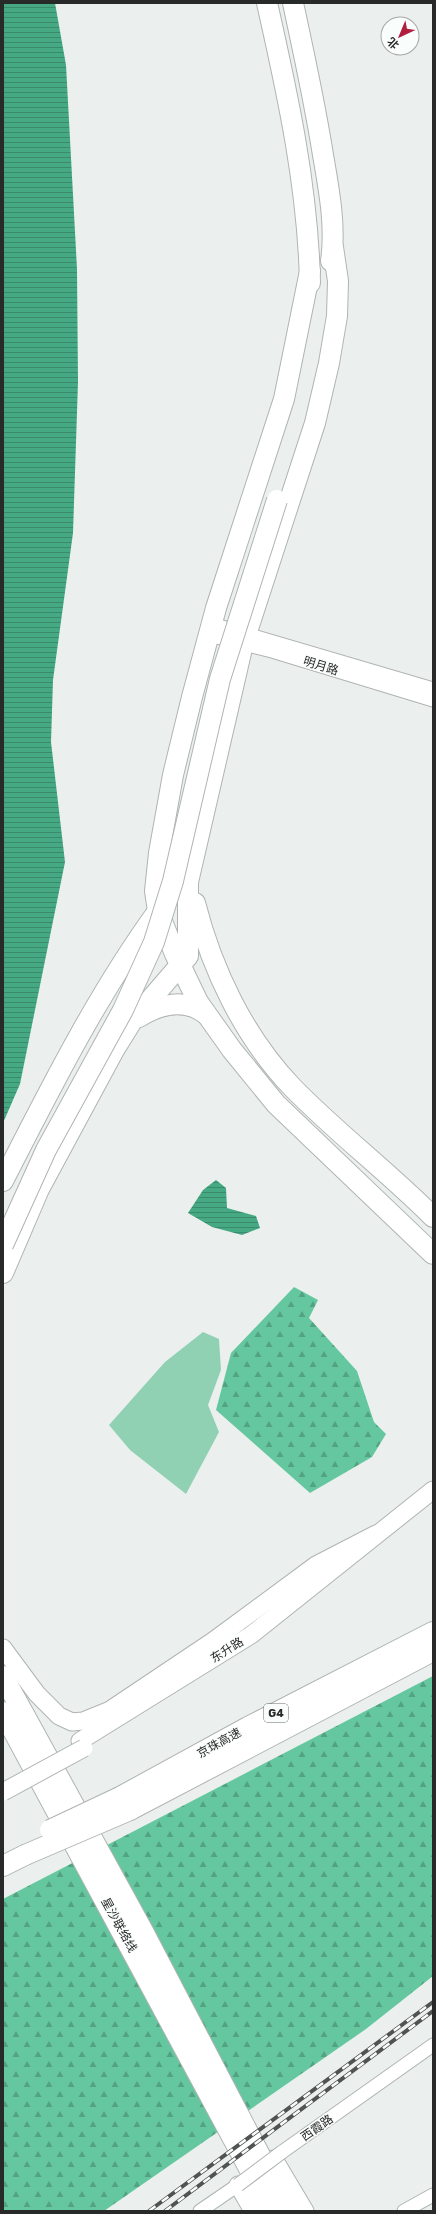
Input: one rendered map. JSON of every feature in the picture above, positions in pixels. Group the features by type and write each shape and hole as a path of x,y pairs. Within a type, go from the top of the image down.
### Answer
{"highway":[{"path":"3,1244 46,1150 123,1010 154,942 173,881 222,673 271,500 289,430 307,349 310,271 301,171 288,99 267,3"},
{"path":"3,1272 39,1189 114,1050 132,1021 188,956 188,882 245,639 315,424 337,316 338,281 333,247 328,185 314,103 293,3"},
{"path":"3,1214 31,1154 115,999 145,932 160,890 219,641 238,577 271,500 309,399 322,331 333,247"},
{"path":"310,271 284,399 210,629 173,776 159,853 155,891 158,911 180,965 206,1014 272,1100 433,1254"},
{"path":"195,852 194,896 211,956 232,1002 258,1044 292,1088 427,1210"},
{"path":"3,1181 47,1095 124,958 158,911"},
{"path":"132,1021 148,1012 176,1003 198,1008 206,1014"},
{"path":"248,1727 415,1630 433,1616"},
{"name":"京珠高速","path":"125,1803 248,1727 433,1632"},
{"name":"京珠高速","path":"3,1866 15,1851 125,1803 433,1651"},
{"path":"3,1676 144,1931 289,2211"},
{"name":"星沙联络线","path":"3,1712 44,1790 130,1945 232,2139 272,2211"}],"main road":[{"name":"东升路","path":"3,1783 82,1745 251,1635 433,1490"},
{"name":"东升路","path":"3,1792 82,1745 165,1700 255,1638 433,1502"},
{"path":"3,1648 37,1694 59,1716 72,1722 83,1721 110,1710 213,1641 316,1565 376,1534"},
{"path":"278,2155 305,2211"},
{"path":"238,2185 253,2211"}],"street":[{"name":"明月路","path":"210,629 433,689"},
{"name":"明月路","path":"245,639 272,651 433,700"},
{"name":"西霞路","path":"200,2211 433,2045"},
{"path":"404,2211 433,2195"}],"shaded area":[{"path":"3,3 55,3 66,65 77,269 78,382 73,533 53,680 51,742 65,862 20,1084 3,1123"},
{"path":"216,1180 226,1188 227,1208 256,1216 260,1228 242,1235 212,1227 188,1213 203,1190"},
{"path":"203,1332 219,1339 221,1370 208,1405 219,1432 186,1494 130,1450 109,1425 165,1362"}],"green space":[{"path":"294,1287 318,1300 309,1318 357,1371 374,1422 386,1434 372,1457 310,1493 216,1410 231,1353"},
{"path":"433,1676 433,1976 366,2029 104,2211 3,2211 3,1899"}],"railway":[{"path":"149,2211 433,2002"},
{"path":"165,2211 433,2011"}]}
